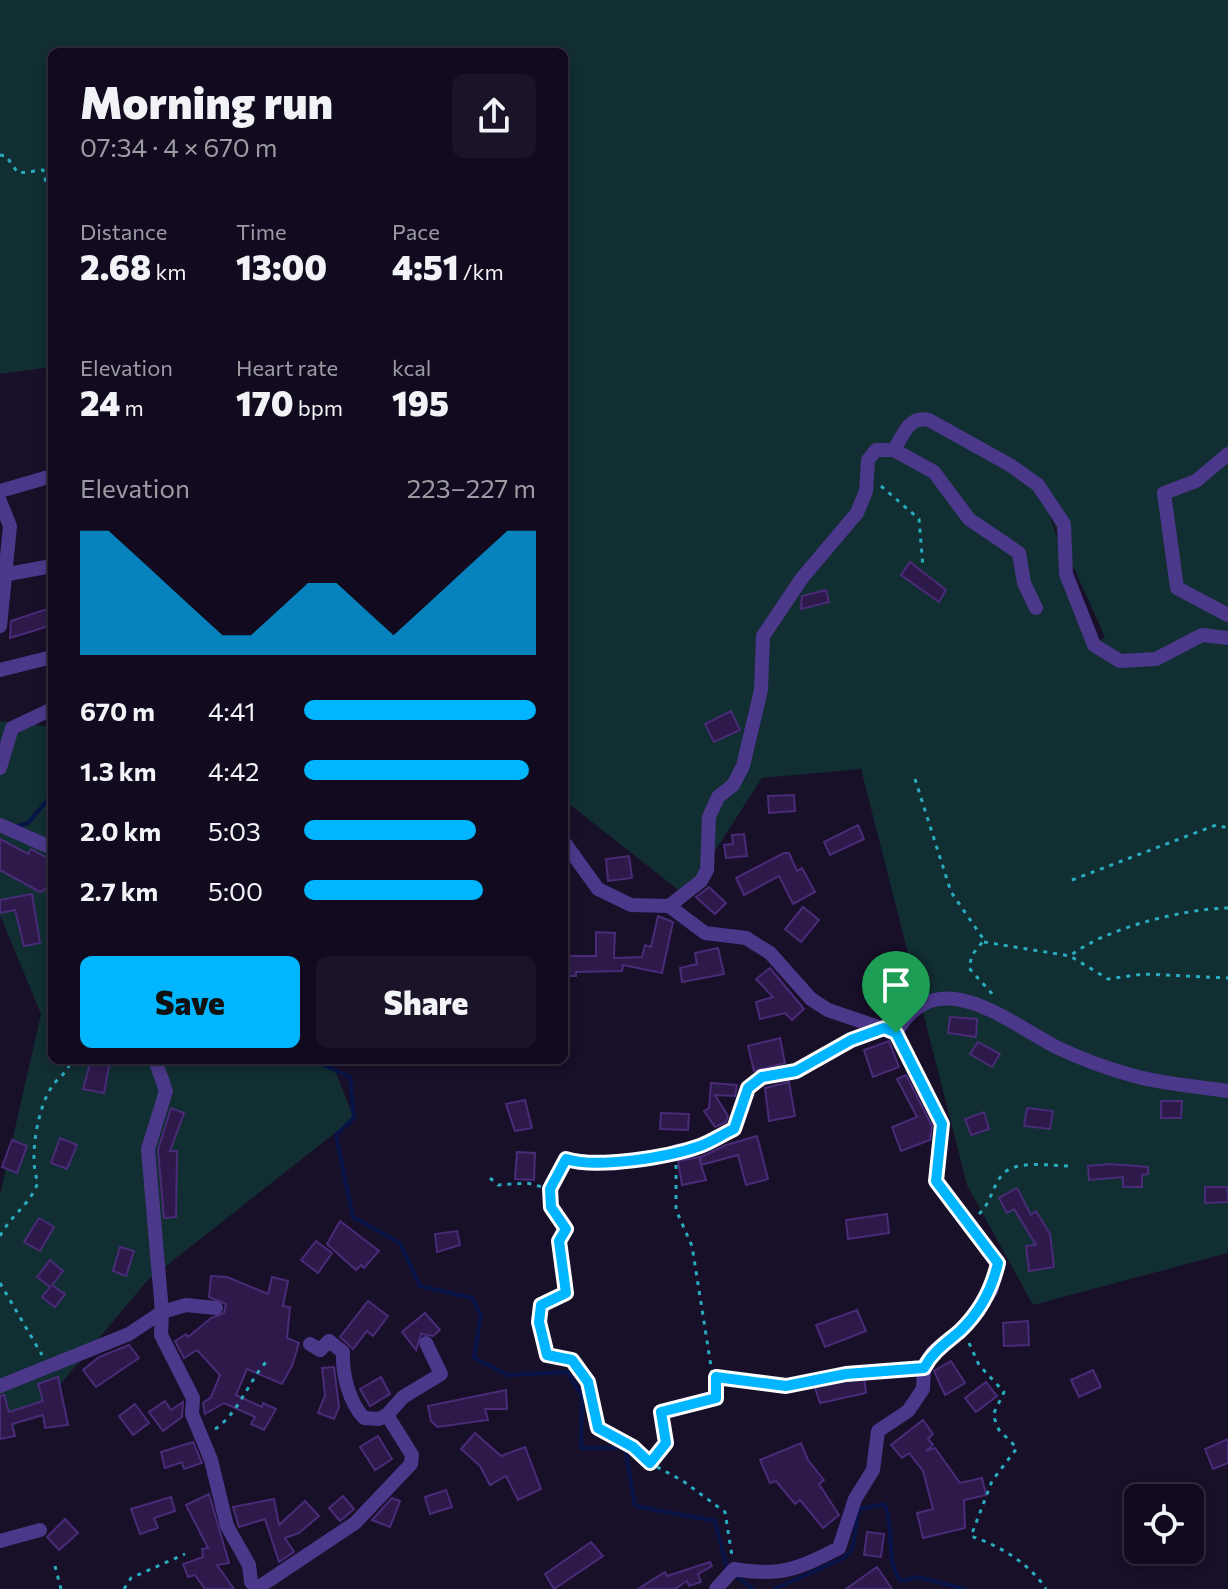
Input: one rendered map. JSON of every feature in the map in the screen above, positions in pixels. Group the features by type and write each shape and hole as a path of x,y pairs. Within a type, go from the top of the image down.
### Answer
{"street":[{"path":"894,450 911,421 919,418 1010,465 1038,485 1064,524 1066,574 1094,645 1120,661 1156,659 1202,635 1228,638"},
{"path":"669,906 701,881 707,870 709,817 718,797 733,785 743,766 761,690 763,636 802,578 857,513 866,491 866,472 876,450 894,450 934,472 969,519 1019,553 1024,583 1036,608"},
{"path":"1228,454 1196,481 1164,493 1177,588 1228,615"},
{"path":"0,491 48,477"},
{"path":"0,501 10,526 8,574 0,626"},
{"path":"8,574 48,567"},
{"path":"0,670 48,658"},
{"path":"0,768 4,737 12,728 48,711"},
{"path":"0,825 48,846"},
{"path":"568,848 598,889 631,905 669,906 705,933 746,938 770,953 811,999 828,1010 890,1030 942,1124 936,1181 998,1263 991,1291 962,1329 932,1353 924,1368 923,1389 908,1411 878,1431 873,1470 855,1499 839,1548 804,1566 766,1575 725,1579"},
{"path":"677,1151 699,1147 734,1129 748,1088 762,1077 796,1071 851,1040 890,1030 919,1007 949,999 997,1011 1057,1047 1132,1076 1228,1091"},
{"path":"156,1064 166,1091 148,1149 162,1312 161,1335 193,1398 192,1414 221,1493 227,1526 249,1565 251,1582 259,1588 355,1523 411,1464 412,1455 387,1415"},
{"path":"0,1386 129,1334 162,1312 186,1305 216,1308"},
{"path":"310,1344 320,1350 329,1341 343,1352 342,1369 357,1411 364,1418 379,1419 387,1415 403,1397 441,1374 426,1343"},
{"path":"0,1541 40,1530"}],"path":[{"path":"0,155 6,156 18,173 43,170 48,186"},
{"path":"866,472 919,519 923,567"},
{"path":"915,779 951,892 984,942 1070,956 1108,979 1143,974 1228,978"},
{"path":"1072,880 1216,825 1228,828"},
{"path":"1070,956 1089,942 1209,908 1228,908"},
{"path":"984,942 972,955 969,968 995,997 997,1011"},
{"path":"0,1236 8,1221 32,1200 38,1182 33,1171 34,1134 53,1084 62,1078 69,1066"},
{"path":"650,1463 666,1443 661,1412 716,1398 716,1377 692,1246 676,1210 677,1151 632,1160 578,1162 566,1159 550,1189 551,1207 566,1229 559,1241 566,1293 541,1305 539,1322 547,1355 572,1360 588,1382 598,1428 633,1447 650,1463 683,1481 725,1512 725,1579"},
{"path":"967,1225 987,1207 1002,1174 1016,1167 1070,1166"},
{"path":"490,1178 498,1185 527,1183 550,1189"},
{"path":"0,1283 49,1368"},
{"path":"962,1329 979,1365 1004,1392 993,1415 999,1430 1017,1448 992,1481 971,1536 998,1545 1039,1578 1046,1589"},
{"path":"202,1438 229,1420 241,1394 267,1361"},
{"path":"716,1377 786,1386 846,1374 924,1368"},
{"path":"124,1589 131,1578 185,1554"},
{"path":"55,1566 61,1589"}],"green space":[{"path":"0,0 1228,0 1228,1253 1033,1305 967,1185 861,769 762,778 686,896 568,803 568,48 48,48 48,368 0,374","holes":["1048,511 1105,637 1094,644"]},
{"path":"0,721 48,727 48,1064 333,1064 354,1118 147,1281 54,1392 0,1438 0,1194 41,1014 0,915"}],"building":[{"path":"910,562 946,590 939,602 901,575"},
{"path":"826,590 829,602 801,609 802,596"},
{"path":"48,609 48,626 10,638 11,621"},
{"path":"731,711 740,730 714,742 705,724"},
{"path":"794,795 795,811 769,813 768,796"},
{"path":"858,825 864,839 830,855 824,842"},
{"path":"744,834 747,856 726,858 724,845 733,844 732,835"},
{"path":"0,839 28,854 31,849 48,858 48,888 40,892 0,870"},
{"path":"789,853 797,871 802,868 815,892 793,904 779,876 744,895 736,878"},
{"path":"629,856 632,878 608,881 606,859"},
{"path":"709,887 726,903 715,914 696,897"},
{"path":"32,894 40,943 24,946 15,910 0,913 0,900"},
{"path":"803,907 819,920 801,942 785,929"},
{"path":"658,916 673,922 662,973 623,965 622,971 576,972 576,976 568,976 568,956 596,956 596,932 615,933 614,958 642,957 645,945 651,947"},
{"path":"718,948 724,974 682,982 680,968 697,964 695,953"},
{"path":"770,968 804,1009 792,1020 785,1013 760,1019 756,1002 773,997 756,979"},
{"path":"950,1017 977,1019 976,1037 948,1033"},
{"path":"780,1038 785,1063 754,1071 748,1046"},
{"path":"889,1041 899,1067 873,1077 864,1050"},
{"path":"978,1042 1000,1054 992,1067 970,1054"},
{"path":"90,1064 109,1064 104,1093 83,1089"},
{"path":"906,1075 932,1126 930,1140 901,1151 892,1127 917,1117 897,1079"},
{"path":"789,1082 795,1116 769,1121 765,1088"},
{"path":"711,1083 737,1085 735,1096 715,1095 728,1116 726,1122 715,1127 704,1111 709,1108"},
{"path":"525,1100 532,1128 515,1131 506,1104"},
{"path":"1161,1101 1182,1101 1181,1118 1161,1118"},
{"path":"171,1108 184,1113 170,1151 177,1151 176,1217 164,1218 158,1150"},
{"path":"1027,1108 1053,1111 1050,1129 1024,1126"},
{"path":"984,1112 989,1129 971,1135 965,1119"},
{"path":"661,1113 689,1114 688,1130 660,1129"},
{"path":"757,1136 768,1179 746,1185 738,1155 701,1165 701,1157 726,1145"},
{"path":"60,1138 77,1145 67,1169 51,1163"},
{"path":"12,1140 27,1146 17,1173 2,1167"},
{"path":"517,1152 535,1153 534,1180 515,1179"},
{"path":"699,1157 706,1180 682,1185 678,1161"},
{"path":"1088,1166 1148,1167 1148,1174 1142,1175 1142,1187 1123,1187 1123,1177 1089,1180"},
{"path":"1205,1187 1227,1187 1228,1202 1205,1203"},
{"path":"1017,1188 1031,1215 1036,1211 1050,1234 1054,1267 1029,1271 1026,1246 1036,1245 1014,1209 1007,1213 999,1198"},
{"path":"887,1214 889,1233 848,1239 846,1220"},
{"path":"39,1218 54,1227 40,1251 24,1242"},
{"path":"340,1221 379,1251 364,1268 361,1265 356,1270 327,1244"},
{"path":"457,1231 460,1245 437,1252 435,1234"},
{"path":"316,1241 332,1253 318,1273 301,1260"},
{"path":"120,1247 134,1251 126,1276 113,1271"},
{"path":"50,1260 63,1271 52,1285 65,1294 55,1307 42,1297 50,1287 37,1277"},
{"path":"211,1276 227,1277 268,1294 272,1277 288,1281 283,1306 290,1307 287,1338 299,1343 292,1366 282,1384 247,1369 236,1395 262,1407 263,1403 276,1409 264,1430 251,1424 255,1417 224,1403 205,1414 203,1403 211,1397 220,1375 197,1350 184,1358 175,1341 186,1334 188,1337 211,1318 224,1313 226,1304 209,1297"},
{"path":"368,1301 388,1316 373,1336 367,1331 353,1349 340,1337"},
{"path":"857,1310 866,1331 825,1347 816,1325"},
{"path":"425,1313 440,1330 433,1336 421,1334 416,1350 402,1332"},
{"path":"1028,1321 1029,1345 1004,1346 1003,1323"},
{"path":"129,1345 139,1358 96,1387 83,1370 99,1357"},
{"path":"951,1361 965,1383 945,1395 934,1371"},
{"path":"334,1367 339,1407 334,1419 318,1413 325,1395 322,1368"},
{"path":"1093,1370 1101,1387 1079,1397 1071,1380"},
{"path":"58,1377 68,1425 45,1428 43,1415 12,1424 15,1436 0,1439 0,1396 4,1395 9,1412 43,1401 38,1384"},
{"path":"381,1377 390,1394 370,1406 360,1389"},
{"path":"864,1377 866,1393 820,1403 814,1385 835,1379"},
{"path":"986,1382 997,1396 976,1412 965,1398"},
{"path":"506,1390 507,1409 485,1409 488,1420 437,1427 431,1421 428,1406"},
{"path":"165,1401 171,1410 183,1402 182,1417 163,1431 149,1412"},
{"path":"135,1404 149,1423 133,1435 119,1416"},
{"path":"923,1420 933,1434 928,1439 933,1445 926,1451 935,1448 960,1483 982,1478 986,1495 964,1500 965,1528 923,1538 917,1513 933,1509 923,1471 909,1453 902,1458 891,1445"},
{"path":"475,1433 501,1456 525,1447 541,1489 518,1500 506,1476 490,1485 480,1466 461,1449"},
{"path":"378,1436 392,1459 375,1470 360,1447"},
{"path":"1228,1439 1228,1463 1213,1469 1205,1449"},
{"path":"193,1442 202,1463 184,1469 182,1462 165,1468 161,1452"},
{"path":"801,1443 808,1460 824,1480 819,1484 839,1515 823,1528 800,1500 795,1504 776,1481 770,1483 760,1460"},
{"path":"446,1490 452,1507 430,1514 425,1497"},
{"path":"209,1494 229,1563 217,1565 234,1589 205,1589 195,1575 188,1577 183,1564 203,1557 202,1549 208,1548 186,1505"},
{"path":"343,1496 354,1509 340,1521 329,1508"},
{"path":"171,1497 175,1511 154,1518 158,1528 140,1534 131,1509"},
{"path":"392,1498 400,1501 390,1527 372,1520"},
{"path":"274,1499 279,1525 305,1501 319,1516 299,1533 285,1538 294,1552 279,1562 265,1519 239,1527 233,1507"},
{"path":"65,1519 78,1533 59,1550 47,1537"},
{"path":"867,1532 884,1534 881,1557 864,1555"},
{"path":"591,1542 603,1556 554,1589 545,1574"},
{"path":"710,1562 712,1566 698,1574 701,1582 689,1586 687,1581 675,1589 638,1589 665,1572 667,1576"},
{"path":"877,1567 892,1589 846,1589"}],"waterway":[{"path":"14,827 28,823 48,800"},
{"path":"322,1064 350,1077 354,1118 336,1135 353,1217 400,1243 420,1286 472,1298 481,1315 474,1358 508,1375 567,1372 582,1396 581,1448 625,1448 635,1506 715,1521 727,1569 753,1589"},
{"path":"774,1589 842,1559 852,1550 859,1509 884,1504 893,1564 901,1581 918,1577 965,1589"}],"route":[{"path":"884,1028 896,1033 934,1101 942,1124 942,1147 936,1161 936,1181 998,1263 991,1291 962,1329 932,1353 924,1368 846,1374 786,1386 716,1377 716,1398 661,1412 666,1443 650,1463 633,1447 598,1428 588,1382 572,1360 547,1355 539,1322 541,1305 566,1293 559,1241 566,1229 560,1215 551,1207 550,1189 566,1159 578,1162 632,1160 699,1147 734,1129 748,1088 762,1077 796,1071 851,1040 884,1028"}]}
